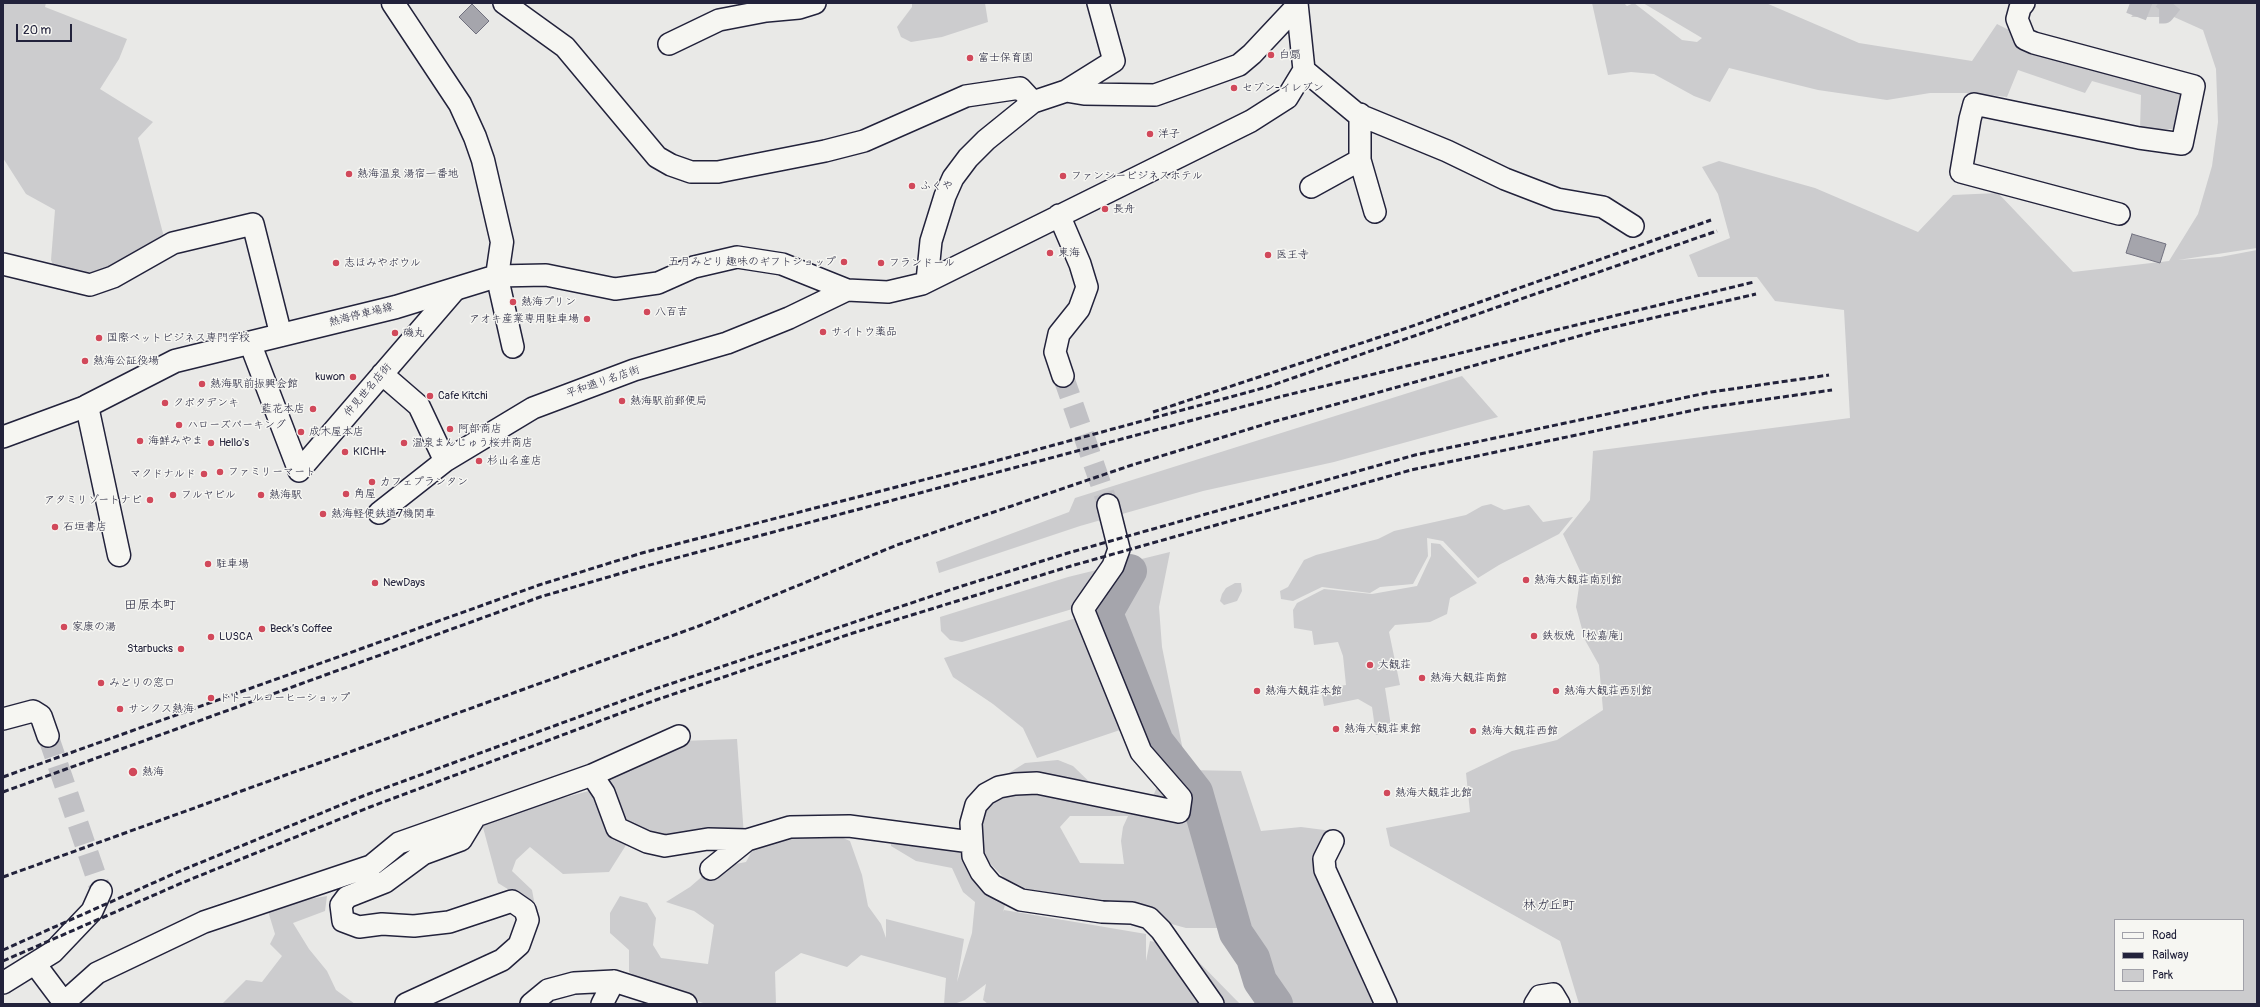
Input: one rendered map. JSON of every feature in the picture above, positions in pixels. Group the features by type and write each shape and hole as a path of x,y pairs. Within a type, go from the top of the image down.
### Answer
{"main road":[{"path":"393,3 460,104 475,137 483,160 502,242 497,276"},
{"name":"熱海停車場線","path":"87,406 175,361 454,291 497,276"},
{"path":"87,406 118,555"}],"street":[{"path":"504,3 565,47 657,157 671,165 691,172 718,172 825,151 864,141 966,96 1020,88 1033,102"},
{"path":"669,44 721,11 799,8 815,3"},
{"path":"927,281 932,241 945,196 953,178 968,158 986,140 1033,102 1066,91 1114,61 1098,3"},
{"path":"2024,3 2020,8 2017,19 2025,39 2034,44 2194,86 2182,144 2139,138 1974,104 1961,172 2119,214"},
{"path":"513,347 497,276 546,275 615,289 658,283 694,268 737,257 782,264 847,290 888,292 927,281 1059,214 1251,121 1287,98 1304,70 1297,4"},
{"path":"1066,91 1084,94 1155,95 1239,65 1252,54 1297,4"},
{"path":"1304,70 1360,114 1447,151 1505,179 1557,199 1603,207 1633,226"},
{"path":"1360,114 1360,160 1375,212"},
{"path":"1311,187 1360,160"},
{"path":"1059,214 1080,264 1087,287 1079,309 1059,334 1055,352 1063,376"},
{"path":"3,264 90,285 113,277 173,243 253,224 281,335"},
{"name":"平和通り名店街","path":"379,513 445,461 533,408 627,373 727,343 789,318 847,290"},
{"name":"仲見世名店街","path":"250,343 299,471 454,291"},
{"path":"382,374 418,406 445,461"},
{"path":"3,437 87,406"},
{"path":"1108,505 1119,549 1112,566 1083,609 1141,752 1181,798 1179,812 1037,783 1015,784 999,787 986,794 976,805 971,823 973,856 981,872 992,885 1006,894 1021,900 1102,912 1132,913 1148,918 1161,930 1213,1004"},
{"path":"3,719 33,711 41,716 48,736"},
{"path":"35,964 62,1000 69,998 97,973 204,922 371,866 399,843 592,775 679,736"},
{"path":"592,775 604,793 617,828 647,842 665,846 708,839 747,840 790,827 849,826 971,842"},
{"path":"406,1004 502,960 519,945 528,920 525,910 512,902 448,922 414,926 382,924 359,927 343,921 341,905 347,896 385,882 423,854 461,840 475,816"},
{"path":"711,869 747,840"},
{"path":"1333,841 1324,859 1325,870 1386,1004"},
{"path":"3,983 53,952 92,910 101,891"},
{"path":"531,1004 548,990 574,983 614,981 686,1004"},
{"path":"602,1004 614,981"},
{"path":"1535,1004 1540,996 1553,994 1559,1004"}],"green space":[{"path":"3,3 46,3 45,7 127,39 119,59 100,89 153,122 138,138 165,241 101,276 55,269 51,260 55,210 26,194 3,158"},
{"path":"912,3 985,3 988,22 942,37 911,42 901,37 897,27 912,7"},
{"path":"1592,3 1624,3 1627,6 1634,3 1682,40 1697,42 1702,38 1643,3 1766,3 1859,43 1972,61 1997,24 2007,29 2198,92 2178,129 2140,129 2141,95 2092,81 2085,93 2018,70 2007,97 1970,93 1930,93 1887,100 1818,90 1729,68 1710,102 1694,96 1654,74 1631,72 1608,75"},
{"path":"2143,3 2257,3 2257,248 2178,260 2220,257 2257,250 2257,1004 1579,1004 1560,941 1390,846 1386,828 1470,812 1466,773 1512,751 1557,740 1603,710 1599,665 1585,640 1576,607 1581,573 1563,534 1590,500 1593,451 1850,418 1844,310 1775,301 1757,277 1698,277 1689,255 1730,238 1718,194 1702,167 1719,161 1815,188 1918,232 1953,195 1998,193 2073,272 2169,261 2198,214 2212,166 2218,122 2216,69 2203,30 2174,17 2131,17"},
{"path":"1462,376 1498,417 1334,462 1203,491 1080,526 939,573 936,562 1069,512 1075,498"},
{"path":"1491,504 1504,510 1529,505 1543,522 1573,517 1559,534 1499,565 1478,578 1443,541 1427,538 1428,556 1413,584 1380,587 1370,593 1322,587 1293,601 1281,599 1280,591 1288,587 1304,560 1316,555 1378,539 1394,531 1466,515 1482,506"},
{"path":"1431,543 1440,544 1477,583 1450,598 1447,614 1430,622 1395,625 1389,632 1400,685 1385,688 1392,732 1376,735 1372,707 1358,699 1324,706 1321,689 1346,685 1343,656 1338,642 1314,645 1312,631 1294,628 1293,610 1297,603 1324,589 1372,594 1417,586 1431,556"},
{"path":"1170,552 1159,607 1162,647 1187,770 1241,771 1261,831 1301,827 1340,832 1325,856 1349,946 1364,985 1374,1004 1265,1004 1258,957 1253,958 1222,875 1204,845 1211,861 1232,928 1186,928 1164,922 1144,909 1027,889 1004,878 985,858 978,827 994,790 1009,773 1025,763 1058,760 1073,766 1105,797 1152,799 1159,782 1079,607 962,642 950,640 941,631 940,617 1068,577","holes":["1070,816 1128,816 1123,827 1121,841 1124,864 1080,863 1060,827"]},
{"path":"1235,583 1241,583 1242,591 1237,601 1224,605 1220,601 1222,594 1226,588"},
{"path":"1079,617 1123,729 1037,758 1023,728 993,704 953,677 944,658"},
{"path":"737,739 744,836 665,846 617,828 596,781 682,741"},
{"path":"596,789 628,842 609,872 563,874 530,847 516,860 512,871 532,890 535,906 498,883 481,820"},
{"path":"787,834 834,834 850,841 862,875 868,906 881,924 886,938 886,919 964,939 957,982 972,933 975,902 963,892 952,868 916,861 891,846 891,837 967,849 998,898 1005,905 1003,912 1004,910 1146,934 1146,961 1150,941 1184,947 1240,1004 988,1004 983,1000 986,984 965,1000 954,1004 944,1004 946,978 861,955 847,967 801,953 775,972 776,1004 706,1004 648,984 629,972 629,950 610,933 610,913 620,896 647,903 656,918 653,945 661,958 708,964 714,925 694,911 666,902 690,887 705,874 725,866 746,862 756,843"},
{"path":"327,896 325,911 293,923 309,949 327,971 336,990 355,1004 222,1004 246,980 262,982 282,956 270,944 275,934 268,911 274,905"}],"shaded area":[{"path":"472,4 489,21 476,34 459,17"},
{"path":"2132,234 2166,244 2160,263 2126,253"}],"waterway":[{"path":"1130,571 1106,613 1157,742 1196,792 1236,933 1253,958 1260,981 1276,1004"}],"tunnel":[{"path":"2130,3 2156,13 2164,13 2172,3"},
{"path":"1063,376 1108,505"},
{"path":"48,736 101,891"}],"railway":[{"path":"1153,412 1401,330 1711,220"},
{"path":"3,777 539,585 642,553 977,466 1267,387 1717,231"},
{"path":"3,792 540,597 646,566 1283,396 1754,282"},
{"path":"3,877 699,626 897,545 1132,465 1269,423 1597,331 1756,294"},
{"path":"3,950 180,871 363,796 652,690 962,586 1068,553 1415,455 1711,392 1829,375"},
{"path":"3,961 184,882 370,807 656,700 853,633 1071,566 1411,470 1704,408 1832,390"}],"place":[{"name":"白扇","path":"1271,55"},
{"name":"富士保育園","path":"970,58"},
{"name":"セブン-イレブン","path":"1234,88"},
{"name":"洋子","path":"1150,134"},
{"name":"熱海温泉 湯宿一番地","path":"349,174"},
{"name":"ファンシービジネスホテル","path":"1063,176"},
{"name":"ふくや","path":"912,186"},
{"name":"長舟","path":"1105,209"},
{"name":"東海","path":"1050,253"},
{"name":"医王寺","path":"1268,255"},
{"name":"五月みどり 趣味のギフトショップ","path":"844,262"},
{"name":"志ほみやボウル","path":"336,263"},
{"name":"フランドール","path":"881,263"},
{"name":"熱海プリン","path":"513,302"},
{"name":"八百吉","path":"647,312"},
{"name":"アオキ産業専用駐車場","path":"587,319"},
{"name":"サイトウ薬品","path":"823,332"},
{"name":"磯丸","path":"395,333"},
{"name":"国際ペットビジネス専門学校","path":"99,338"},
{"name":"熱海公証役場","path":"85,361"},
{"name":"kuwon","path":"353,377"},
{"name":"熱海駅前振興会館","path":"202,384"},
{"name":"Cafe Kitchi","path":"430,396"},
{"name":"熱海駅前郵便局","path":"622,401"},
{"name":"クボタデンキ","path":"165,403"},
{"name":"藍花本店","path":"313,409"},
{"name":"ハローズパーキング","path":"179,425"},
{"name":"阿部商店","path":"450,429"},
{"name":"成木屋本店","path":"301,432"},
{"name":"海鮮みやま","path":"140,441"},
{"name":"Hello's","path":"211,443"},
{"name":"温泉まんじゅう桜井商店","path":"404,443"},
{"name":"KICHI+","path":"345,452"},
{"name":"杉山名産店","path":"479,461"},
{"name":"ファミリーマート","path":"220,472"},
{"name":"マクドナルド","path":"204,474"},
{"name":"カフェプランタン","path":"372,482"},
{"name":"角屋","path":"346,494"},
{"name":"フルヤビル","path":"173,495"},
{"name":"熱海駅","path":"261,495"},
{"name":"アタミリゾートナビ","path":"150,500"},
{"name":"熱海軽便鉄道7機関車","path":"323,514"},
{"name":"石垣書店","path":"55,527"},
{"name":"駐車場","path":"208,564"},
{"name":"熱海大観荘南別館","path":"1526,580"},
{"name":"NewDays","path":"375,583"},
{"name":"家康の湯","path":"64,627"},
{"name":"Beck’s Coffee","path":"262,629"},
{"name":"鉄板焼「松嘉庵」","path":"1534,636"},
{"name":"LUSCA","path":"211,637"},
{"name":"Starbucks","path":"181,649"},
{"name":"大観荘","path":"1370,665"},
{"name":"熱海大観荘南館","path":"1422,678"},
{"name":"みどりの窓口","path":"101,683"},
{"name":"熱海大観荘本館","path":"1257,691"},
{"name":"熱海大観荘西別館","path":"1556,691"},
{"name":"ドトールコーヒーショップ","path":"211,698"},
{"name":"サンクス熱海","path":"120,709"},
{"name":"熱海大観荘東館","path":"1336,729"},
{"name":"熱海大観荘西館","path":"1473,731"},
{"name":"熱海","path":"133,772"},
{"name":"熱海大観荘北館","path":"1387,793"}],"district":[{"name":"田原本町","path":"150,606"},
{"name":"林ガ丘町","path":"1549,906"}]}
